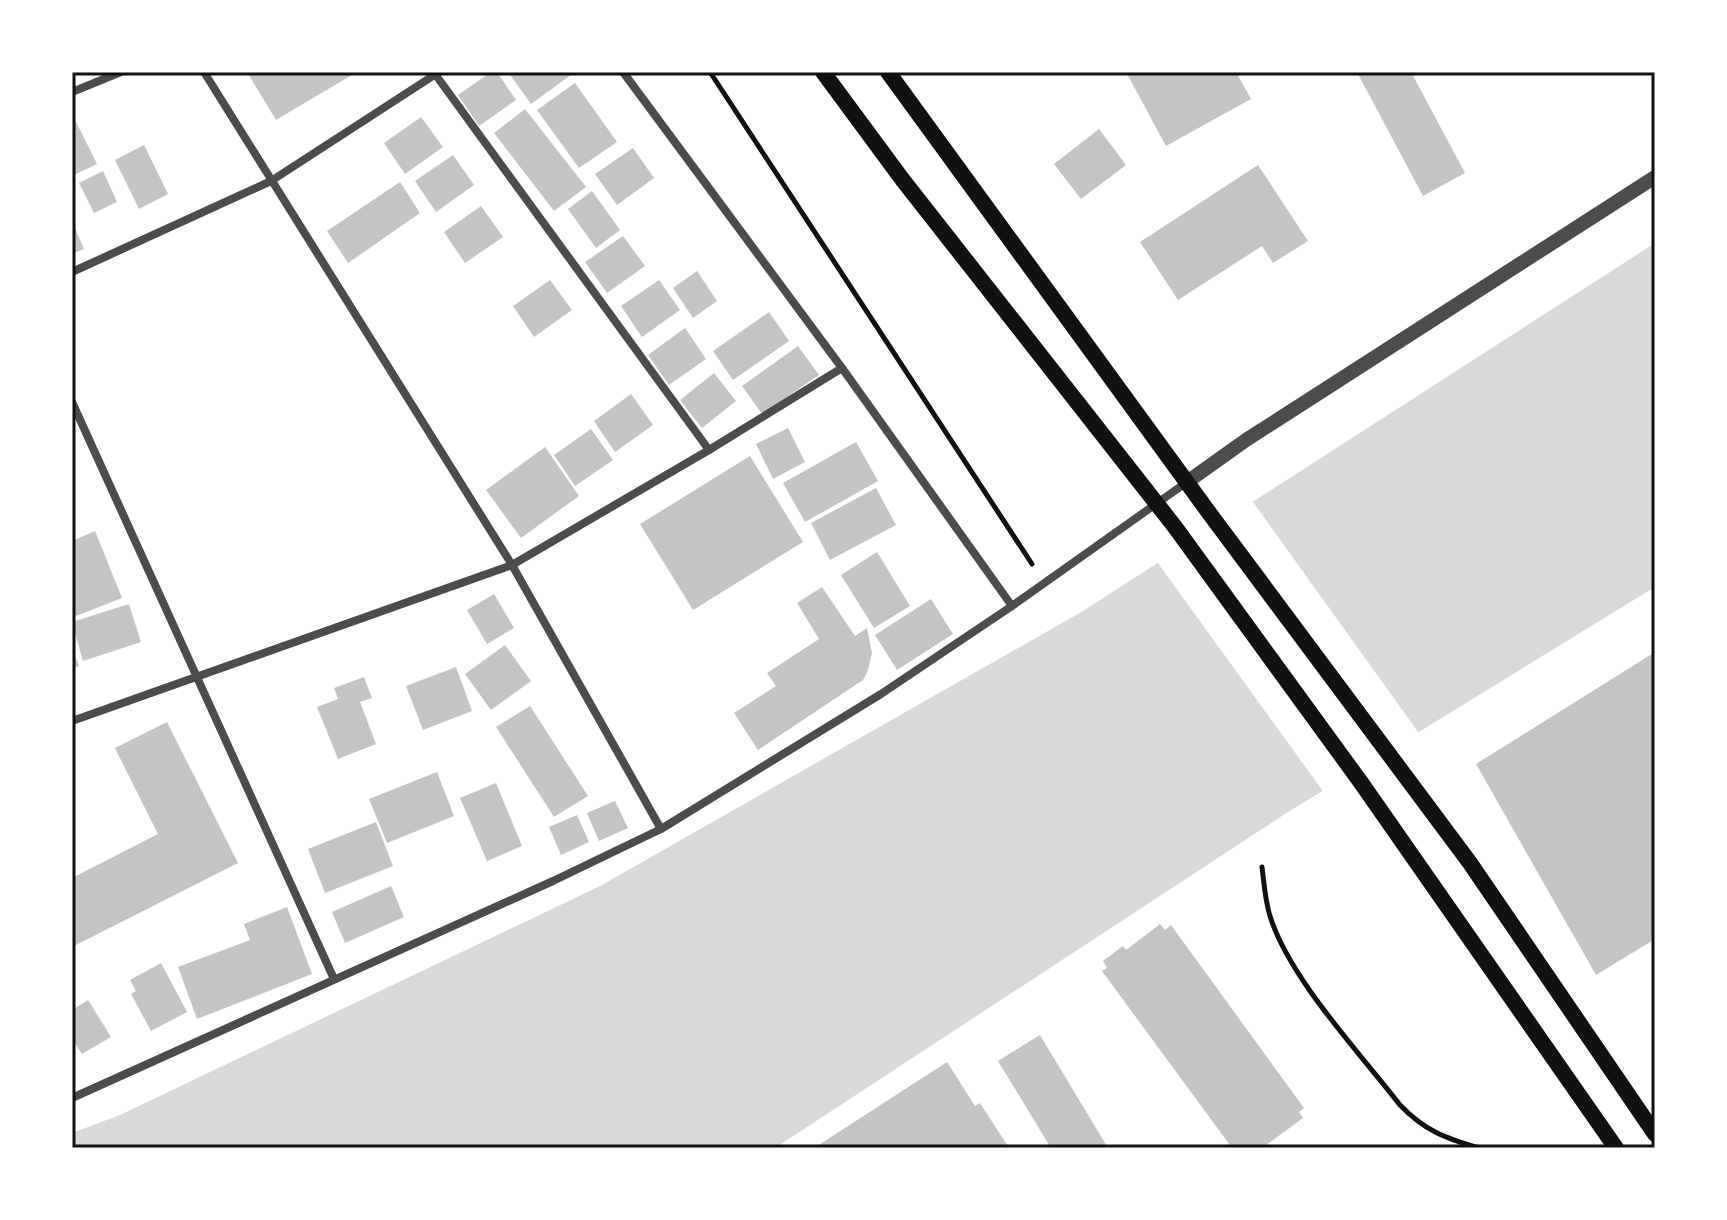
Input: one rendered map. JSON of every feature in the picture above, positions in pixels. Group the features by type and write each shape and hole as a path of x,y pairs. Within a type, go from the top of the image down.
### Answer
{"main road":[{"path":"823,72 902,179 1175,527 1362,784 1616,1148"},
{"path":"888,72 1207,510 1397,763 1530,949 1655,1134"}],"street":[{"path":"72,92 121,72"},
{"path":"204,72 512,565 661,829"},
{"path":"623,72 842,368 1012,606"},
{"path":"72,272 271,181 437,73 709,450"},
{"path":"72,1098 553,881 661,829 881,694 1012,606 1235,447 1655,177"},
{"path":"72,721 512,565 842,368"},
{"path":"72,402 334,979"}],"path":[{"path":"710,72 1032,564"},
{"path":"1262,867 1265,892 1278,934 1295,968 1319,1002 1415,1121 1437,1135 1479,1148"}],"shaded area":[{"path":"1655,243 1655,587 1285,814 775,1148 72,1148 72,1133 120,1115 600,886 1083,611"}],"pier":[{"path":"1250,498 1421,736 1325,794 1155,559"}],"building":[{"path":"247,72 357,72 276,120"},
{"path":"491,72 497,72 516,100 479,126 458,95"},
{"path":"508,72 575,72 531,104"},
{"path":"1126,72 1236,72 1251,99 1166,146"},
{"path":"1411,72 1465,173 1423,196 1358,74"},
{"path":"575,83 617,142 579,168 537,110"},
{"path":"525,109 586,187 554,211 494,133"},
{"path":"72,114 97,164 72,176"},
{"path":"421,117 443,147 405,174 384,143"},
{"path":"1099,129 1126,165 1081,199 1054,164"},
{"path":"144,145 168,194 139,209 115,160"},
{"path":"633,148 654,178 617,205 595,174"},
{"path":"453,155 474,185 436,212 415,181"},
{"path":"1258,165 1308,241 1273,263 1262,246 1178,300 1140,242"},
{"path":"103,171 117,202 94,213 79,183"},
{"path":"400,182 420,213 348,263 327,231"},
{"path":"592,191 620,230 596,248 568,209"},
{"path":"481,206 503,237 465,263 444,232"},
{"path":"72,221 84,249 72,254"},
{"path":"623,236 645,266 607,293 585,262"},
{"path":"697,271 717,301 693,318 673,288"},
{"path":"550,280 572,310 534,337 513,306"},
{"path":"659,280 680,310 642,337 621,306"},
{"path":"769,312 789,341 733,380 713,351"},
{"path":"685,328 706,359 669,385 648,355"},
{"path":"798,346 819,375 762,414 742,386"},
{"path":"714,373 736,401 702,428 680,400"},
{"path":"631,394 653,425 615,452 594,421"},
{"path":"788,428 805,462 773,479 756,444"},
{"path":"591,429 613,460 575,486 554,455"},
{"path":"856,442 878,481 805,522 783,483"},
{"path":"545,447 579,496 521,538 486,490"},
{"path":"750,456 803,542 693,610 640,524"},
{"path":"876,488 896,525 830,560 811,523"},
{"path":"95,531 122,598 76,616 72,606 72,541"},
{"path":"877,552 910,606 874,628 841,575"},
{"path":"822,587 855,636 867,628 872,653 868,670 863,680 758,750 734,713 776,686 767,673 819,639 797,603"},
{"path":"494,594 514,628 487,644 467,610"},
{"path":"931,599 953,634 897,670 875,635"},
{"path":"129,604 141,642 83,661 72,622"},
{"path":"505,645 531,681 491,710 465,674"},
{"path":"72,647 79,666 72,669"},
{"path":"1655,652 1655,939 1596,975 1476,764"},
{"path":"456,667 472,711 423,730 406,686"},
{"path":"364,677 372,698 360,702 376,744 338,759 317,707 338,699 334,688"},
{"path":"530,706 588,796 554,817 496,727"},
{"path":"167,722 238,863 72,947 72,878 158,834 115,748"},
{"path":"437,772 454,816 387,843 369,799"},
{"path":"496,783 522,846 487,861 460,798"},
{"path":"615,801 628,828 599,841 587,813"},
{"path":"577,815 589,842 561,855 549,827"},
{"path":"376,822 393,866 325,893 308,849"},
{"path":"391,886 404,917 345,943 332,912"},
{"path":"287,907 312,974 197,1019 178,967 250,940 244,924"},
{"path":"1160,924 1165,930 1171,925 1304,1108 1299,1112 1303,1118 1262,1148 1232,1148 1102,971 1107,968 1103,961 1123,946 1126,950"},
{"path":"161,963 187,1012 151,1031 131,994 136,991 130,980"},
{"path":"88,1000 111,1037 82,1054 72,1039 72,1010"},
{"path":"1040,1035 1108,1148 1051,1148 998,1061"},
{"path":"947,1062 975,1106 980,1103 1009,1148 814,1148"}]}
